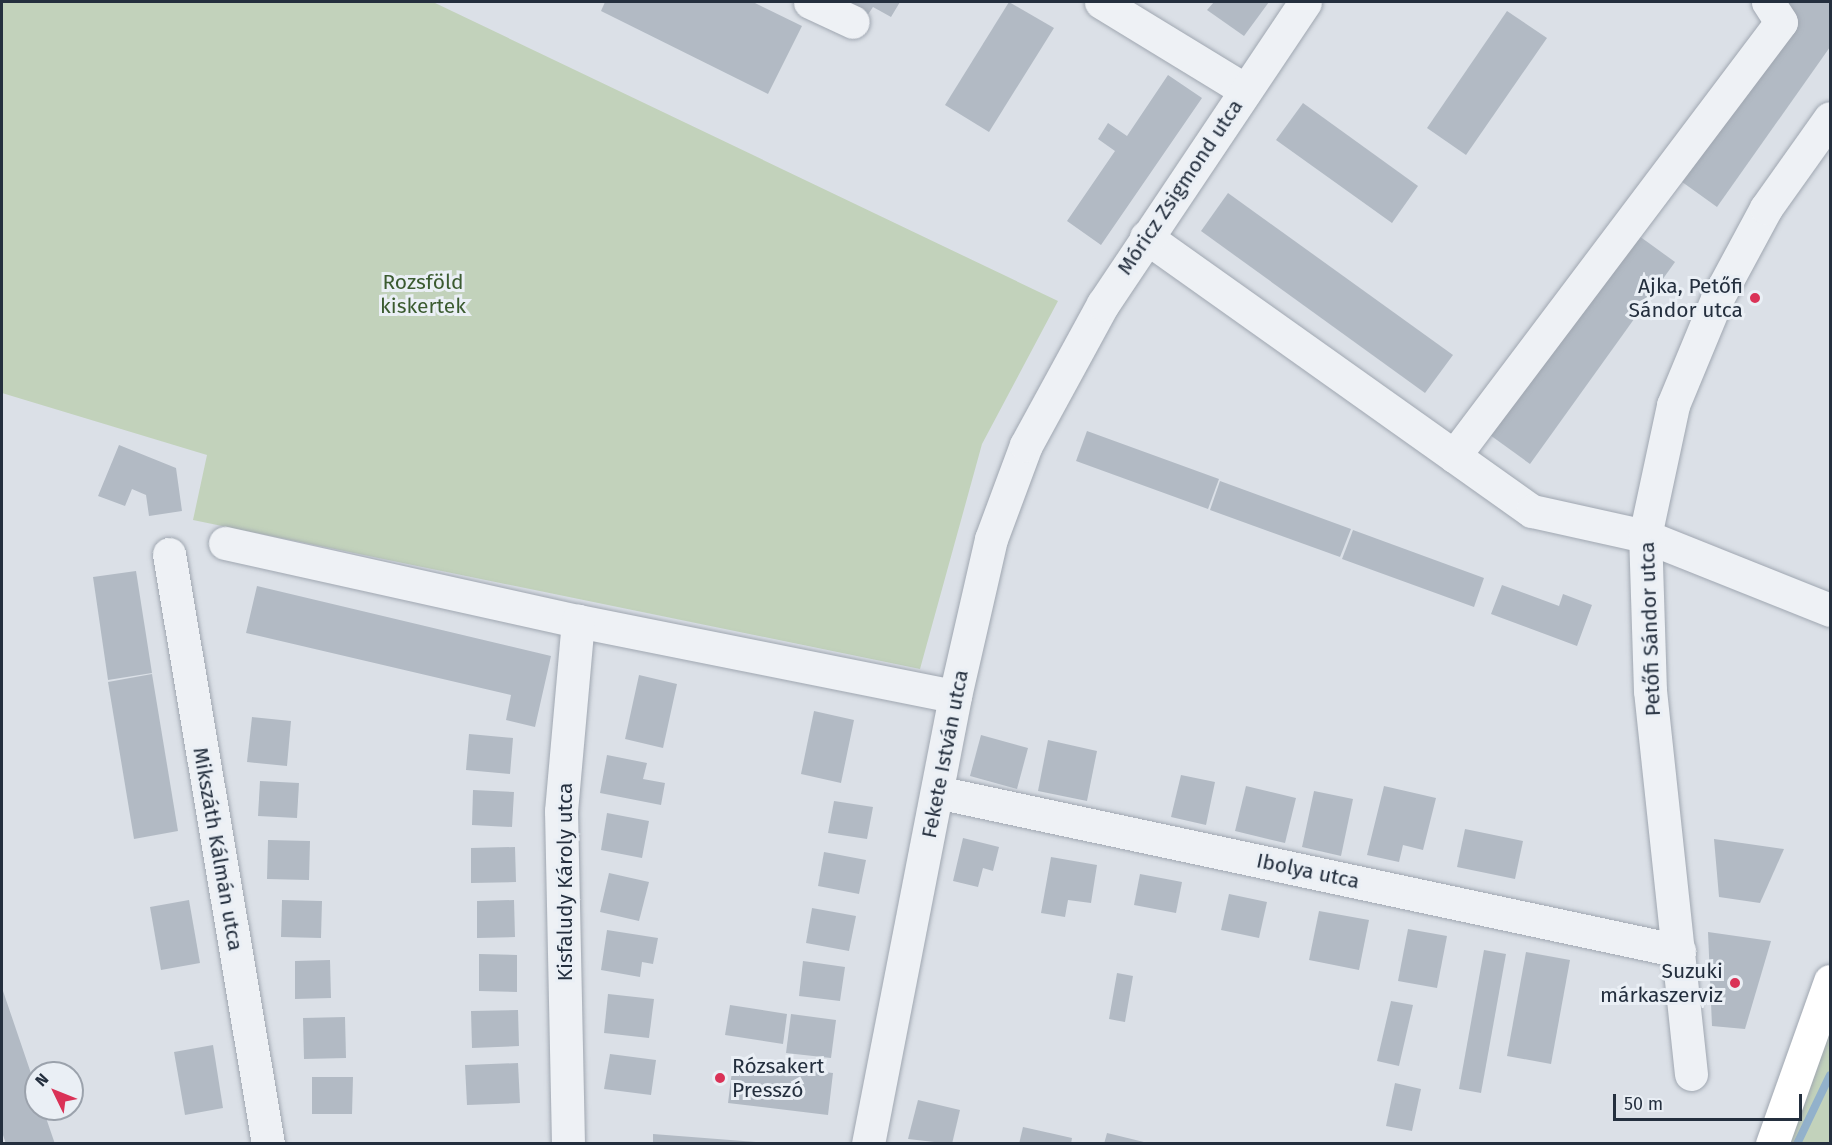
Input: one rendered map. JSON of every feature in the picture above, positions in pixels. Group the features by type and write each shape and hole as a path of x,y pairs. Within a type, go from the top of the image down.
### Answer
{"main road":[{"path":"1772,1143 1830,981"}],"street":[{"path":"810,2 853,22"},
{"path":"1101,2 1245,90"},
{"name":"Móricz Zsigmond utca","path":"1062,377 1146,237 1305,2"},
{"path":"1454,456 1781,22 1768,2"},
{"name":"Petőfi Sándor utca","path":"1691,1074 1650,691 1645,536 1673,405 1717,299 1766,208 1830,118"},
{"path":"1146,237 1532,511 1645,536 1830,610"},
{"name":"Fekete István utca","path":"868,1143 955,696 991,539 1026,445 1062,377"},
{"path":"225,543 578,621 955,696"},
{"name":"Mikszáth Kálmán utca","path":"169,554 268,1143"},
{"name":"Kisfaludy Károly utca","path":"568,1143 561,811 578,621"},
{"name":"Ibolya utca","path":"937,792 1679,951"}],"green space":[{"name":"Rozsföld kiskertek","path":"2,2 433,2 1058,301 982,444 920,669 193,520 207,455 2,393"},
{"path":"1830,998 1830,1143 1777,1143"}],"building":[{"path":"605,2 753,2 802,26 768,94 601,11"},
{"path":"841,2 900,2 891,17 873,7 867,16"},
{"path":"1009,2 1054,28 989,132 945,105"},
{"path":"1214,2 1269,2 1244,36 1207,10"},
{"path":"1780,2 1830,2 1830,47 1717,207 1678,179"},
{"path":"1507,11 1547,38 1466,155 1427,128"},
{"path":"1168,75 1202,98 1101,245 1067,221 1115,151 1098,139 1108,123 1127,136"},
{"path":"1303,103 1418,186 1392,223 1276,140"},
{"path":"1228,193 1453,355 1425,393 1201,231"},
{"path":"1635,233 1675,262 1530,464 1490,435"},
{"path":"1087,431 1219,479 1208,509 1076,461"},
{"path":"119,445 176,468 182,511 149,516 146,495 132,489 125,506 98,496"},
{"path":"1220,481 1351,529 1340,557 1210,510"},
{"path":"1353,530 1484,578 1474,607 1342,559"},
{"path":"136,571 152,673 108,680 93,577"},
{"path":"1502,585 1559,606 1563,594 1592,605 1577,646 1491,614"},
{"path":"257,586 551,656 535,727 506,720 511,695 246,633"},
{"path":"152,674 178,831 134,839 108,682"},
{"path":"639,675 677,684 663,748 625,739"},
{"path":"814,711 854,720 841,783 801,774"},
{"path":"252,717 291,721 287,766 247,762"},
{"path":"469,734 513,738 510,774 466,770"},
{"path":"981,735 1028,748 1017,789 970,776"},
{"path":"1048,740 1097,751 1087,801 1038,791"},
{"path":"607,755 647,763 643,779 665,783 661,805 600,793"},
{"path":"1181,775 1215,782 1206,825 1171,817"},
{"path":"260,781 299,783 297,818 258,816"},
{"path":"1246,786 1296,798 1285,843 1235,831"},
{"path":"1384,786 1436,798 1423,850 1403,845 1399,862 1367,855"},
{"path":"473,790 514,792 512,827 472,825"},
{"path":"1314,791 1353,799 1341,856 1302,847"},
{"path":"834,801 873,807 867,839 828,833"},
{"path":"607,813 649,821 642,858 601,850"},
{"path":"1465,829 1523,841 1515,879 1457,867"},
{"path":"963,838 999,847 993,871 983,868 978,887 953,881"},
{"path":"1714,839 1784,849 1760,903 1719,897"},
{"path":"268,840 310,841 309,880 267,879"},
{"path":"515,847 516,882 471,883 471,848"},
{"path":"824,852 866,860 859,894 818,886"},
{"path":"1051,857 1097,865 1091,903 1068,900 1065,917 1041,913"},
{"path":"609,873 649,882 639,921 600,912"},
{"path":"1140,874 1182,882 1176,913 1134,905"},
{"path":"1229,894 1267,902 1259,938 1221,930"},
{"path":"189,900 200,963 161,970 150,907"},
{"path":"282,900 322,901 321,938 281,937"},
{"path":"514,900 515,937 477,938 477,901"},
{"path":"812,908 856,916 849,951 806,943"},
{"path":"1319,911 1369,920 1359,970 1309,960"},
{"path":"1408,929 1447,936 1437,988 1398,981"},
{"path":"607,930 658,938 653,964 642,962 640,977 601,970"},
{"name":"Suzuki márkaszerviz","path":"1708,932 1771,941 1745,1029 1712,1026"},
{"path":"1484,950 1506,954 1481,1093 1459,1089"},
{"path":"1526,952 1570,960 1551,1064 1507,1056"},
{"path":"479,954 517,955 517,992 479,991"},
{"path":"330,960 331,998 295,999 295,961"},
{"path":"803,961 845,967 840,1001 799,996"},
{"path":"1117,973 1133,976 1125,1022 1109,1019"},
{"path":"2,988 27,1061 24,1061 24,1121 47,1121 55,1144 6,1144 2,1132"},
{"path":"608,994 654,999 649,1038 604,1033"},
{"path":"1391,1001 1413,1005 1399,1066 1377,1061"},
{"path":"730,1005 787,1014 783,1044 725,1035"},
{"path":"518,1010 519,1046 472,1048 471,1011"},
{"path":"791,1014 836,1020 831,1058 786,1053"},
{"path":"345,1017 346,1058 304,1059 303,1018"},
{"path":"213,1045 223,1108 185,1115 174,1052"},
{"path":"610,1054 656,1060 651,1095 604,1089"},
{"path":"518,1063 520,1103 467,1105 465,1065"},
{"path":"778,1067 833,1073 828,1115 728,1103 732,1071 777,1076"},
{"path":"312,1077 353,1077 352,1114 312,1114"},
{"path":"1395,1083 1421,1089 1412,1131 1386,1126"},
{"path":"918,1100 960,1110 952,1144 908,1139"},
{"path":"1023,1127 1072,1138 1071,1144 1019,1144"},
{"path":"1107,1133 1148,1143 1148,1144 1104,1144"},
{"path":"653,1134 756,1142 756,1144 653,1144"}],"waterway":[{"path":"1797,1144 1830,1075"}],"place":[{"name":"Ajka, Petőfi Sándor utca","path":"1755,298"},
{"name":"Suzuki márkaszerviz","path":"1735,983"},
{"name":"Rózsakert Presszó","path":"720,1078"}]}
